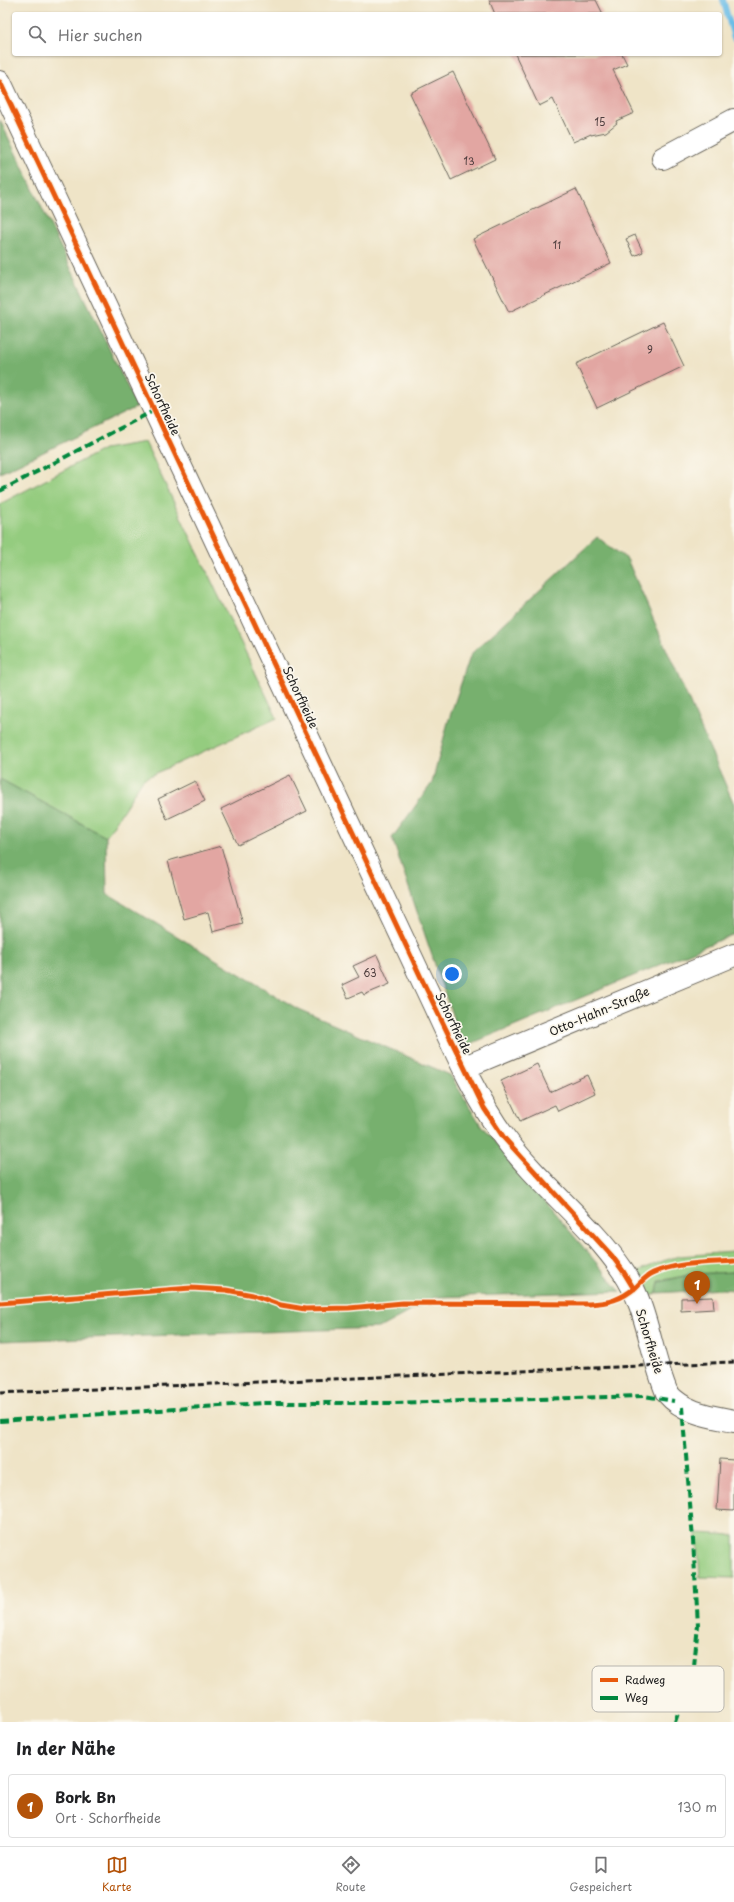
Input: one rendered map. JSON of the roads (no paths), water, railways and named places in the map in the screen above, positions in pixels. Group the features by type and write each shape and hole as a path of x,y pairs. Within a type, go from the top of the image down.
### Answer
{"street":[{"name":"Schorfheide","path":"0,82 484,1108 504,1138 583,1223 623,1271 634,1289 667,1393 674,1401 691,1410 706,1416 734,1421"},
{"path":"663,158 734,120"},
{"name":"Otto-Hahn-Straße","path":"465,1068 734,955"}],"waterway":[{"path":"723,0 734,38"}],"railway":[{"path":"0,1393 734,1362"}],"place":[{"name":"Bork Bn","path":"697,1304"}]}
